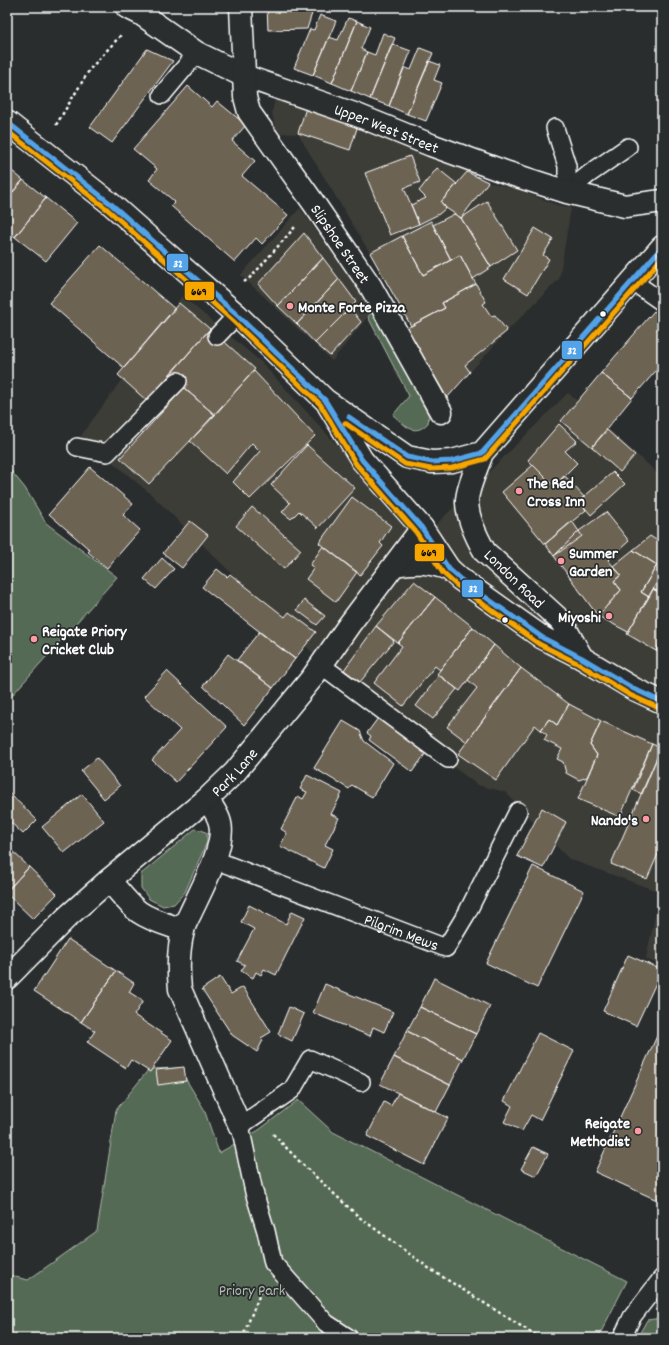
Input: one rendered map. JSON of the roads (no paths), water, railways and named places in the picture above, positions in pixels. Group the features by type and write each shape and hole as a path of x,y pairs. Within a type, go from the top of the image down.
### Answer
{"street":[{"name":"Slipshoe Street","path":"241,7 245,97 249,112 371,287 441,412"},
{"name":"Upper West Street","path":"134,10 198,53 244,76 357,115 431,145 508,173 567,192 626,206 662,201"},
{"path":"7,122 111,204 237,315 325,400 407,457 432,462 452,461 482,453"},
{"name":"London Road","path":"582,658 561,622 485,552 471,521 467,502 472,480 482,453 662,247"},
{"path":"325,400 362,460 422,528 449,569 460,579 543,638 582,658 634,689 662,702"},
{"name":"Park Lane","path":"7,978 68,917 109,880 207,799 235,772 289,708 422,528"},
{"path":"396,565 412,562 433,564 449,569"},
{"path":"207,799 217,813 221,824 221,840 215,860 183,930 179,950 178,971 180,989 247,1121"},
{"path":"109,880 128,902 140,912 183,930"}],"lane":[{"path":"162,95 198,53"},
{"path":"555,128 567,166 567,192"},
{"path":"567,192 589,174 628,147"},
{"path":"632,281 662,302"},
{"path":"217,336 237,315"},
{"path":"77,447 107,453 178,381"},
{"path":"321,666 448,759"},
{"name":"Pilgrim Mews","path":"215,860 446,948 467,913 518,812"},
{"path":"349,1338 326,1323 273,1263 266,1231 254,1192 247,1121 292,1090 310,1060 361,1082"},
{"path":"622,1338 632,1317 662,1278"}],"place":[{"name":"Monte Forte Pizza","path":"290,306"},
{"name":"The Red Cross Inn","path":"519,491"},
{"name":"Summer Garden","path":"561,561"},
{"name":"Miyoshi","path":"609,616"},
{"name":"Reigate Priory Cricket Club","path":"34,639"},
{"name":"Nando's","path":"646,819"},
{"name":"Reigate Methodist","path":"638,1131"}],"park label":[{"name":"Priory Park","path":"252,1289"}]}
